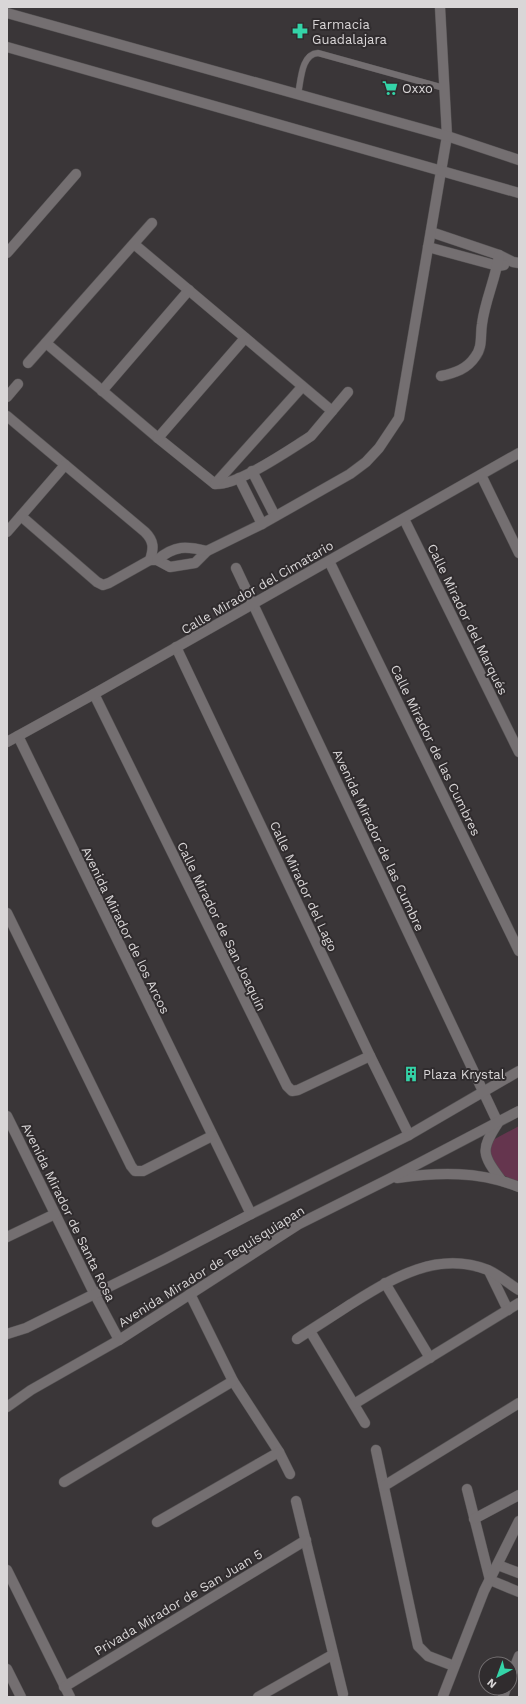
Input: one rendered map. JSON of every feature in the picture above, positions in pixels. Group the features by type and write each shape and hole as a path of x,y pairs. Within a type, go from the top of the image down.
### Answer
{"street":[{"path":"154,560 170,567 196,563 208,551 262,524 350,474 366,462 392,431 398,418 447,136 440,7"},
{"path":"7,13 447,136 519,160"},
{"path":"7,47 519,192"},
{"path":"7,253 76,174"},
{"path":"28,364 152,223"},
{"path":"430,232 499,255 516,263"},
{"path":"134,244 332,411"},
{"path":"428,247 498,266 516,263"},
{"path":"441,376 455,372 466,366 480,350 484,312 498,266 499,255"},
{"path":"102,391 189,290"},
{"path":"158,438 245,338"},
{"path":"46,343 215,484 239,478 306,440 348,392"},
{"path":"7,397 18,384"},
{"path":"215,484 302,386"},
{"path":"7,416 151,539 154,560"},
{"name":"Calle Mirador del Cimatario","path":"7,742 519,454"},
{"path":"7,532 65,465"},
{"path":"252,471 276,516"},
{"path":"481,475 519,553"},
{"path":"239,478 262,524"},
{"path":"21,516 97,582 103,585 154,560 168,550 191,547 208,551"},
{"name":"Calle Mirador del Marqués","path":"404,519 519,752"},
{"name":"Calle Mirador de las Cumbres","path":"329,561 519,950"},
{"name":"Avenida Mirador de las Cumbre","path":"236,568 498,1123"},
{"name":"Calle Mirador del Lago","path":"176,648 409,1135"},
{"name":"Calle Mirador de San Joaquín","path":"94,694 287,1086 292,1091 298,1090 370,1056"},
{"name":"Avenida Mirador de los Arcos","path":"18,736 251,1214"},
{"path":"7,913 131,1166 135,1171 143,1171 212,1136"},
{"name":"Avenida Mirador de Tequisquiapan","path":"7,1334 26,1328 409,1135 519,1071"},
{"name":"Avenida Mirador de Tequisquiapan","path":"7,1408 31,1390 119,1340 298,1224 519,1112"},
{"name":"Avenida Mirador de Santa Rosa","path":"7,1116 94,1293 119,1340"},
{"path":"498,1123 487,1141 485,1148 489,1164 501,1180"},
{"path":"389,1179 417,1175 474,1175 501,1180 519,1187"},
{"path":"7,1237 55,1214"},
{"path":"297,1339 385,1283 413,1270 435,1264 452,1264 488,1271 519,1290"},
{"path":"488,1271 508,1310"},
{"path":"385,1283 430,1358"},
{"path":"190,1294 233,1381 279,1452 290,1474"},
{"path":"354,1404 519,1303"},
{"path":"310,1331 366,1423"},
{"path":"64,1482 233,1381"},
{"path":"384,1486 519,1403"},
{"path":"376,1450 418,1646 428,1656 454,1666"},
{"path":"157,1522 279,1452"},
{"path":"466,1489 490,1580"},
{"path":"474,1520 519,1495"},
{"path":"296,1501 332,1655 343,1694"},
{"path":"443,1696 484,1591 519,1521"},
{"name":"Privada Mirador de San Juan 5","path":"64,1687 306,1540"},
{"path":"498,1564 519,1574"},
{"path":"7,1570 70,1697"},
{"path":"490,1580 519,1592"},
{"path":"258,1697 332,1655"},
{"path":"7,1668 21,1697"}],"lane":[{"path":"298,94 307,59 310,55 318,53 444,88"}],"shaded area":[{"path":"519,1126 519,1183 498,1172 494,1168 491,1159 491,1141"}],"place":[{"name":"Farmacia Guadalajara","path":"300,31"},
{"name":"Oxxo","path":"390,88"},
{"name":"Plaza Krystal","path":"411,1074"}]}
